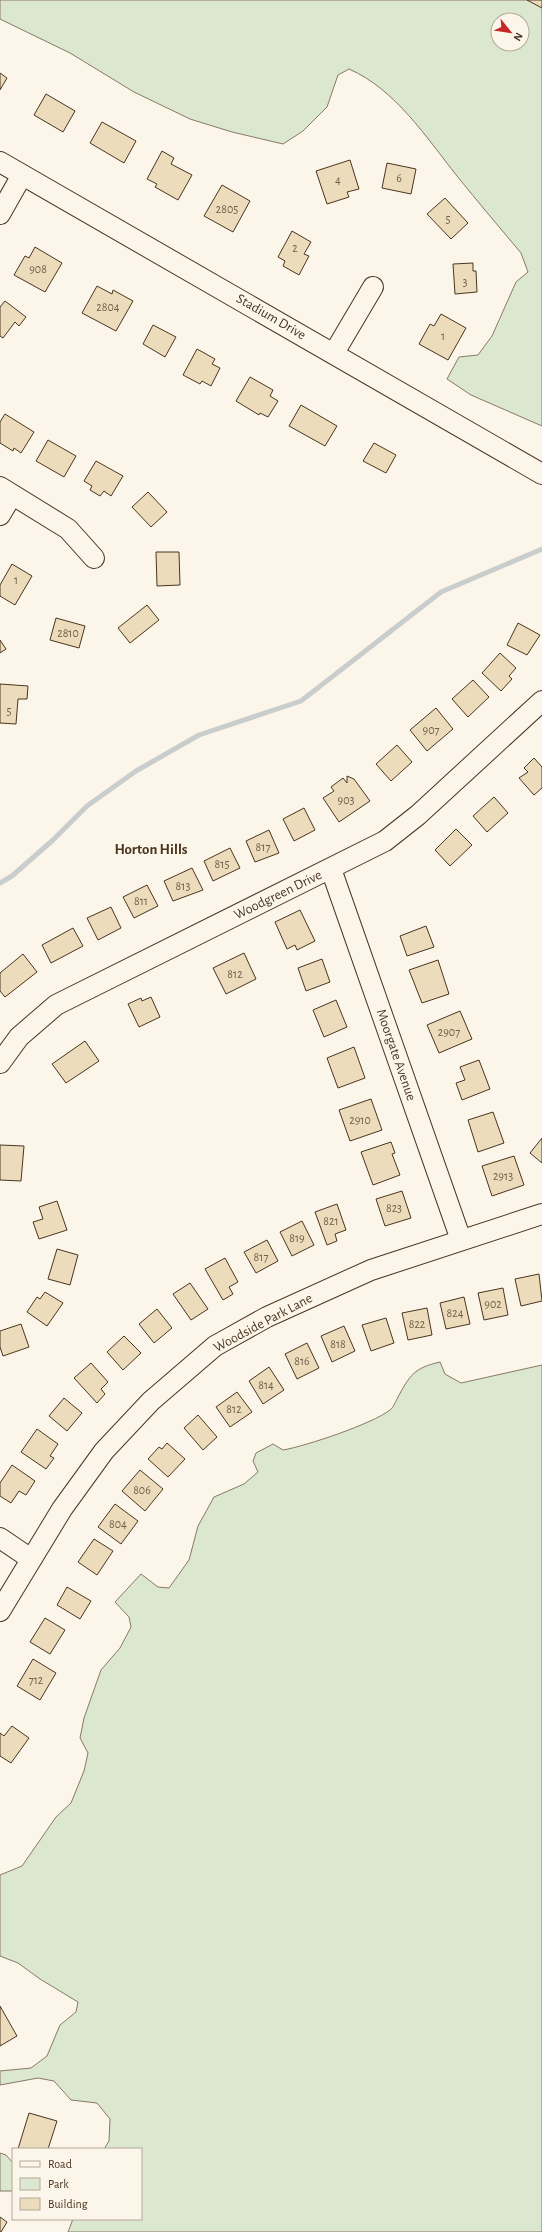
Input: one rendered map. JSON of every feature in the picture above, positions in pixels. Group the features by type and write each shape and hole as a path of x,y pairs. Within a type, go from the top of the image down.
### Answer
{"street":[{"name":"Stadium Drive","path":"0,162 542,474"},
{"path":"0,214 22,175"},
{"path":"334,353 373,287"},
{"path":"0,515 6,491 68,529 94,558"},
{"name":"Woodgreen Drive","path":"0,1063 19,1037 56,1005 385,841 412,819 542,701"},
{"name":"Moorgate Avenue","path":"331,869 462,1240"},
{"name":"Woodside Park Lane","path":"0,1611 62,1509 104,1451 151,1401 215,1346 267,1318 371,1270 542,1214"},
{"path":"0,1538 31,1559"}],"green space":[{"path":"0,0 542,0 542,426 471,395 447,379 459,357 478,355 492,336 516,282 528,272 521,253 409,115 381,89 366,78 349,69 338,75 327,107 303,131 283,144 232,132 190,119 134,92 70,53 0,19"},
{"path":"440,1362 445,1374 461,1383 542,1365 542,2232 68,2232 73,2220 142,2220 142,2148 105,2148 109,2141 110,2119 97,2103 71,2100 54,2081 38,2078 0,2085 0,2071 31,2068 47,2056 60,2025 76,2012 78,2002 40,1979 18,1963 0,1956 0,1875 22,1866 56,1817 71,1803 84,1771 88,1753 80,1738 84,1718 101,1670 120,1648 131,1627 129,1617 115,1602 141,1574 158,1587 169,1588 189,1560 198,1526 214,1497 244,1484 258,1472 253,1461 256,1453 273,1444 283,1450 307,1444 354,1428 381,1416 392,1408 410,1378 418,1370"},
{"path":"0,2153 6,2155 12,2162 12,2191 0,2191"}],"building":[{"path":"527,0 542,0 542,8"},
{"path":"0,73 7,78 0,90"},
{"path":"46,94 75,111 63,132 34,115"},
{"path":"102,122 136,141 124,163 90,143"},
{"path":"162,151 174,158 171,164 192,175 178,200 155,187 157,184 147,179"},
{"path":"350,160 359,189 347,192 349,197 327,204 316,171"},
{"path":"387,163 416,169 411,194 382,188"},
{"path":"222,185 250,201 233,232 204,216"},
{"path":"445,198 468,223 451,239 427,214"},
{"path":"292,231 311,242 304,254 309,256 299,275 283,266 285,261 278,257"},
{"path":"35,247 62,263 45,292 14,275 25,256 29,258"},
{"path":"473,263 473,271 476,271 477,292 455,294 453,264"},
{"path":"97,286 112,294 113,290 133,301 116,331 82,313"},
{"path":"5,301 26,317 19,326 15,322 3,338 0,336 0,307"},
{"path":"441,314 466,328 448,360 419,344 430,324 434,326"},
{"path":"153,325 176,337 165,357 143,344"},
{"path":"197,349 215,359 212,364 220,368 211,386 202,381 200,384 183,375"},
{"path":"250,377 273,390 270,396 278,401 268,417 260,413 259,415 236,401"},
{"path":"301,405 337,426 325,446 289,426"},
{"path":"5,414 34,432 21,453 14,448 13,451 0,443 0,422"},
{"path":"48,440 76,456 64,477 36,461"},
{"path":"374,443 396,455 386,473 363,461"},
{"path":"96,461 123,476 111,496 104,491 100,496 90,490 92,486 84,481"},
{"path":"148,492 167,512 151,527 132,507"},
{"path":"156,552 179,552 180,585 157,586"},
{"path":"12,564 32,576 15,605 0,596 0,585"},
{"path":"147,605 159,620 130,643 118,628"},
{"path":"56,618 85,626 79,648 50,640"},
{"path":"518,623 540,635 527,655 507,645"},
{"path":"0,640 6,649 0,653"},
{"path":"500,653 516,668 509,676 512,679 501,691 482,673"},
{"path":"473,680 489,697 468,717 452,699"},
{"path":"0,684 28,686 27,699 18,699 16,724 0,723"},
{"path":"436,708 453,729 427,751 410,730"},
{"path":"397,745 412,762 391,781 376,764"},
{"path":"534,758 542,767 542,788 534,795 519,778 528,772 524,768"},
{"path":"347,776 354,779 370,801 339,822 323,798 334,791 331,787 343,778 347,783"},
{"path":"494,797 508,813 487,832 473,816"},
{"path":"304,808 315,830 294,841 283,819"},
{"path":"456,829 472,845 450,866 435,850"},
{"path":"269,830 279,853 255,862 246,841"},
{"path":"230,848 240,868 213,881 204,861"},
{"path":"192,868 203,890 173,901 164,881"},
{"path":"147,885 158,906 134,918 123,897"},
{"path":"111,907 121,928 98,940 87,918"},
{"path":"300,910 315,941 297,950 295,945 287,949 275,922"},
{"path":"426,926 434,947 407,956 400,936"},
{"path":"73,928 83,946 51,963 42,945"},
{"path":"244,953 256,979 226,994 213,968"},
{"path":"23,954 37,972 5,997 0,991 0,973"},
{"path":"322,959 330,982 306,991 298,968"},
{"path":"438,960 449,994 422,1003 409,970"},
{"path":"151,997 160,1017 139,1027 128,1004 141,998 142,1001"},
{"path":"336,1000 347,1027 324,1037 313,1010"},
{"path":"460,1011 472,1039 439,1053 427,1025"},
{"path":"85,1041 99,1061 66,1083 52,1064"},
{"path":"354,1047 365,1078 338,1088 327,1058"},
{"path":"479,1060 490,1089 462,1100 456,1083 465,1080 460,1067"},
{"path":"371,1099 382,1130 350,1141 339,1110"},
{"path":"493,1112 504,1143 478,1152 468,1120"},
{"path":"542,1138 542,1163 530,1153"},
{"path":"391,1142 395,1153 392,1154 400,1175 373,1185 361,1152"},
{"path":"0,1145 24,1146 21,1181 0,1180"},
{"path":"514,1156 524,1185 492,1196 482,1166"},
{"path":"402,1191 411,1218 385,1226 376,1199"},
{"path":"57,1201 67,1230 39,1239 33,1222 43,1219 39,1207"},
{"path":"337,1204 346,1230 335,1234 337,1241 327,1245 315,1212"},
{"path":"302,1221 314,1245 292,1256 280,1232"},
{"path":"267,1240 278,1261 256,1273 244,1252"},
{"path":"57,1249 78,1255 70,1285 48,1279"},
{"path":"225,1258 238,1282 229,1287 233,1294 223,1300 205,1269"},
{"path":"539,1274 542,1301 521,1306 515,1279"},
{"path":"190,1283 208,1309 191,1320 173,1294"},
{"path":"503,1288 508,1315 484,1320 478,1293"},
{"path":"45,1292 63,1303 47,1326 27,1312 37,1297 40,1299"},
{"path":"464,1297 470,1324 446,1329 440,1303"},
{"path":"427,1308 432,1335 408,1340 402,1313"},
{"path":"157,1309 172,1328 154,1343 139,1324"},
{"path":"386,1318 394,1343 371,1351 362,1325"},
{"path":"21,1324 29,1347 3,1356 0,1347 0,1331"},
{"path":"344,1326 355,1351 332,1362 321,1336"},
{"path":"124,1336 141,1353 123,1370 107,1352"},
{"path":"307,1343 319,1368 297,1379 285,1354"},
{"path":"91,1363 108,1382 101,1389 105,1394 97,1403 74,1378"},
{"path":"269,1367 284,1390 263,1404 249,1381"},
{"path":"237,1392 252,1412 230,1427 216,1407"},
{"path":"64,1398 82,1413 67,1431 49,1416"},
{"path":"198,1415 217,1437 203,1450 184,1428"},
{"path":"37,1429 58,1444 50,1456 54,1458 46,1469 21,1452"},
{"path":"167,1443 185,1459 168,1477 148,1459 159,1447 162,1449"},
{"path":"12,1465 35,1481 26,1495 19,1491 11,1503 0,1496 0,1483"},
{"path":"140,1470 163,1489 145,1511 122,1491"},
{"path":"115,1504 138,1521 121,1544 98,1527"},
{"path":"94,1539 113,1551 97,1575 78,1562"},
{"path":"67,1587 91,1601 80,1619 57,1605"},
{"path":"45,1618 65,1630 50,1654 30,1642"},
{"path":"33,1659 56,1673 40,1700 17,1686"},
{"path":"12,1726 29,1738 11,1763 0,1756 0,1733 4,1736"},
{"path":"0,2006 17,2036 0,2046"},
{"path":"29,2113 57,2121 48,2148 18,2148"},
{"path":"0,2217 7,2222 1,2232 0,2232"}],"waterway":[{"path":"0,883 12,876 53,840 87,806 136,771 199,735 301,701 441,592 542,549"}],"district":[{"name":"Horton Hills","path":"151,849"}]}
